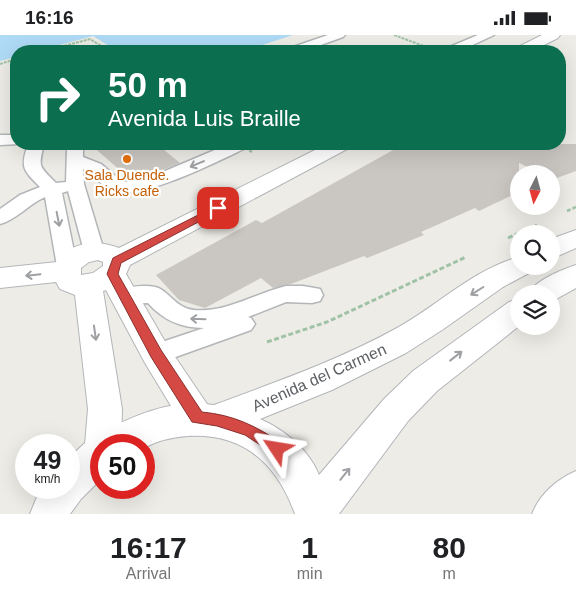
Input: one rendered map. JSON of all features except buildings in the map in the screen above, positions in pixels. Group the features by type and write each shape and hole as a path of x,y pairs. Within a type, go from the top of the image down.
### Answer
{"main road":[{"path":"533,45 553,35"},
{"path":"0,278 96,272 330,150"},
{"path":"560,246 576,239"},
{"name":"Avenida del Carmen","path":"207,419 280,397 360,363 420,329 470,295 510,254"},
{"path":"96,272 156,354 207,419"},
{"path":"96,272 105,409 104,434"},
{"path":"558,285 576,275"},
{"path":"133,434 147,427 170,421 207,419 249,430 277,449 300,476 315,513 396,410 424,381 510,317"},
{"path":"54,500 90,464"},
{"path":"552,514 576,491"}],"lane":[{"path":"311,45 339,35"},
{"path":"465,45 488,35"},
{"path":"34,150 32,160 34,171 52,189 96,272 154,295 162,306 174,314 183,318 200,320 220,317 288,294 312,295 296,307 156,354"},
{"path":"73,152 116,186 129,187 156,181 234,150"},
{"path":"73,152 75,184 96,272"},
{"path":"0,218 26,199 52,189 75,184"}],"path":[{"path":"83,35 100,45"},
{"path":"394,35 421,45"},
{"path":"68,45 90,39"},
{"path":"560,214 576,207"},
{"path":"259,344 327,321 468,256"}],"water":[{"path":"0,35 293,35 262,45 107,45 93,36 59,45 10,45 10,58 0,61"}],"place":[{"name":"Sala Duende. Ricks cafe","path":"127,159"}],"route":[{"path":"218,208 116,261 117,265 112,274 156,354 198,418 217,420 249,430 277,449"}]}
